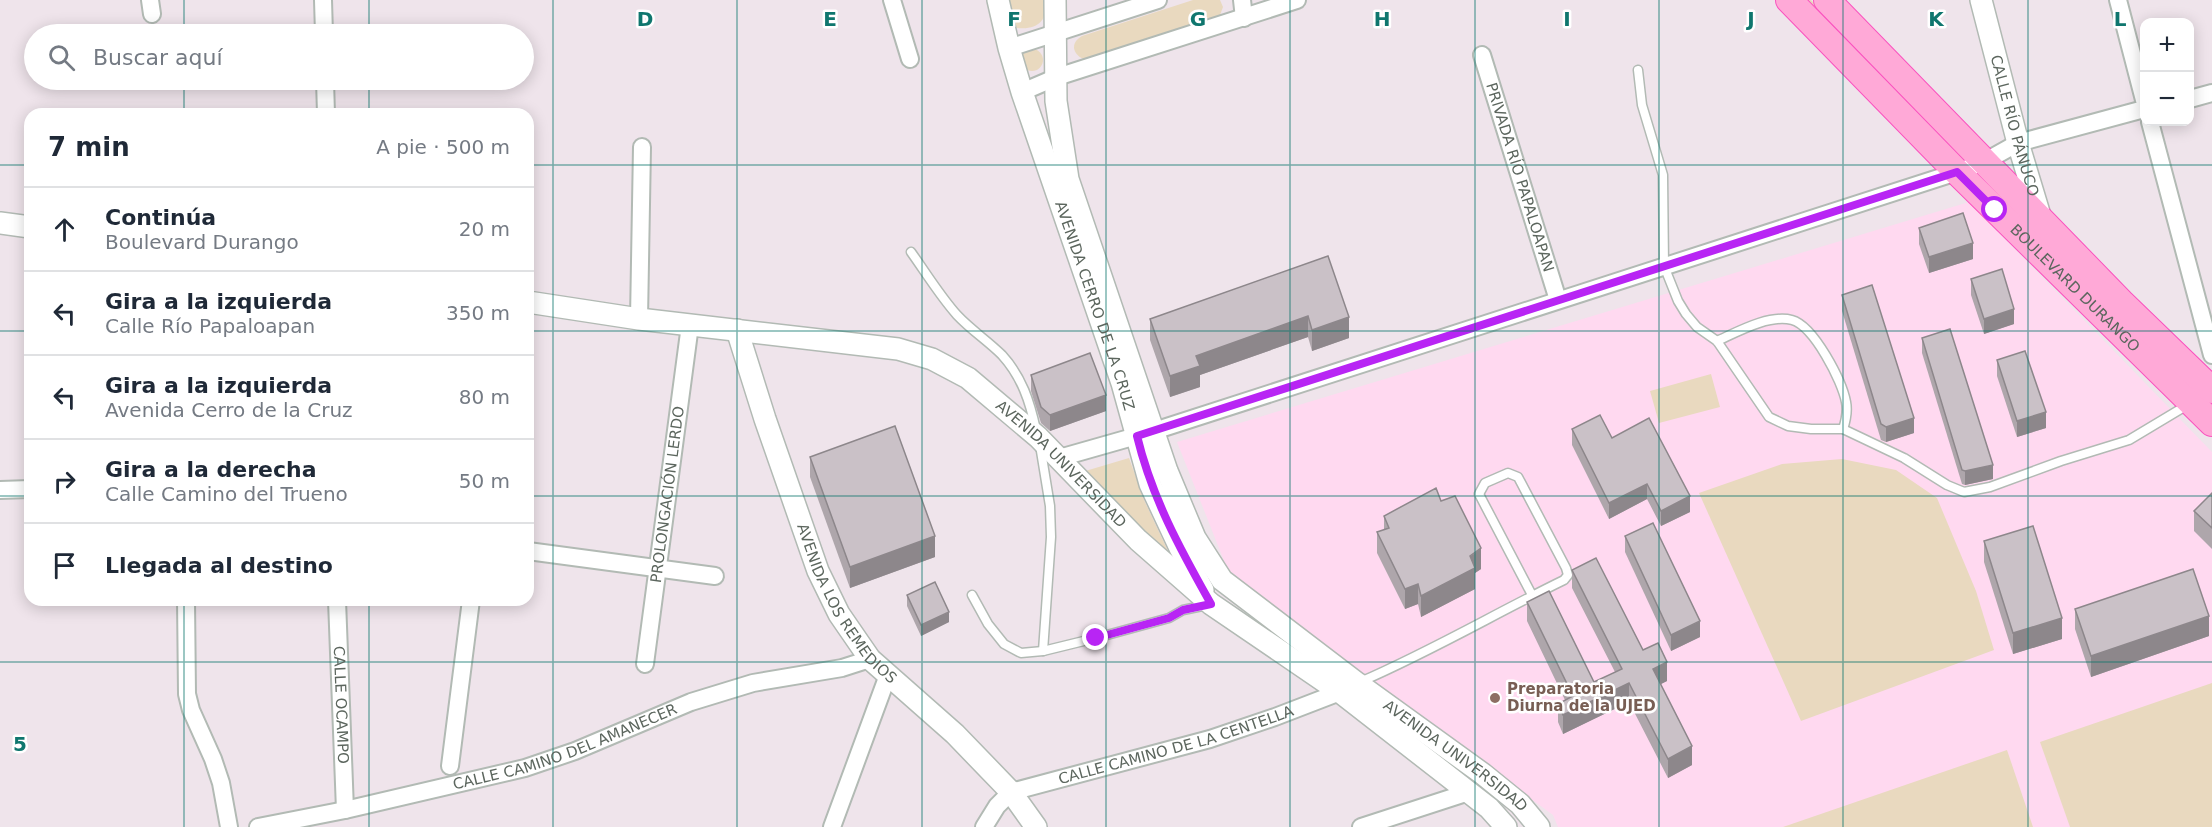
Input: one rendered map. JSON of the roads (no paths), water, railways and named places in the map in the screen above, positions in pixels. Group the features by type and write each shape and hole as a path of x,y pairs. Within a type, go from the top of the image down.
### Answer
{"main road":[{"name":"BOULEVARD DURANGO","path":"1789,0 2134,348 2206,390"},
{"name":"BOULEVARD DURANGO","path":"1827,0 1847,12 1984,162 2206,390 2212,423"}],"street":[{"path":"323,0 324,24"},
{"path":"892,0 910,59"},
{"name":"AVENIDA CERRO DE LA CRUZ","path":"998,0 1022,92 1122,383 1195,538 1222,580"},
{"name":"AVENIDA CERRO DE LA CRUZ","path":"1055,0 1056,100 1068,179 1145,433 1150,484 1180,548 1211,604"},
{"path":"1009,48 1158,0"},
{"path":"1242,0 1244,18"},
{"path":"1022,92 1057,77 1297,0"},
{"name":"CALLE RÍO PÁNUCO","path":"1981,0 2018,143 2041,220 2041,254"},
{"path":"2118,0 2140,81"},
{"name":"PRIVADA RÍO PAPALOAPAN","path":"1482,55 1558,300"},
{"path":"325,90 326,108"},
{"path":"2194,98 2212,93"},
{"path":"1059,458 1145,433 1957,172 1984,162 2018,143 2140,111"},
{"path":"2151,126 2212,355"},
{"path":"639,319 642,147"},
{"path":"0,223 24,226"},
{"name":"AVENIDA UNIVERSIDAD","path":"534,303 639,319 898,349 932,359 968,378 1038,437 1138,540 1211,604 1490,779 1520,804 1539,827"},
{"name":"PROLONGACIÓN LERDO","path":"645,664 690,325"},
{"name":"AVENIDA LOS REMEDIOS","path":"737,330 765,420 818,571 839,614 870,659 955,734 1011,792 1036,827"},
{"path":"0,490 24,489"},
{"path":"534,552 715,576"},
{"name":"AVENIDA UNIVERSIDAD","path":"1222,580 1489,808 1506,827"},
{"path":"186,606 187,694 191,710 221,783 229,827"},
{"name":"CALLE OCAMPO","path":"337,606 345,810"},
{"path":"450,766 470,606"},
{"name":"CALLE CAMINO DEL AMANECER","path":"258,827 345,810 525,768 575,751 691,702 753,682 842,668 870,659"},
{"path":"832,827 888,675"},
{"name":"CALLE CAMINO DE LA CENTELLA","path":"1011,792 1210,739 1275,717 1348,688"},
{"path":"984,827 997,806 1011,792"},
{"path":"1361,827 1469,792"}],"lane":[{"path":"1638,70 1641,105 1663,175 1664,266 1678,301 1686,314 1697,327 1717,341 1769,417 1788,426 1843,429 1904,458 1960,492 1970,492 2129,440 2206,390"},
{"path":"911,252 958,315 1001,354 1013,369 1024,386 1030,404 1050,506 1051,537 1043,651"},
{"path":"1717,341 1752,325 1768,321 1791,320 1803,326 1827,360 1842,389 1847,416 1843,429"},
{"path":"1348,688 1410,660 1564,580 1568,575 1518,477 1508,473 1485,483 1479,494 1532,595"},
{"path":"972,595 988,624 1009,648 1021,653 1043,651 1169,618 1183,610 1211,604"}],"place":[{"name":"Preparatoria Diurna de la UJED","path":"1495,698"}]}
